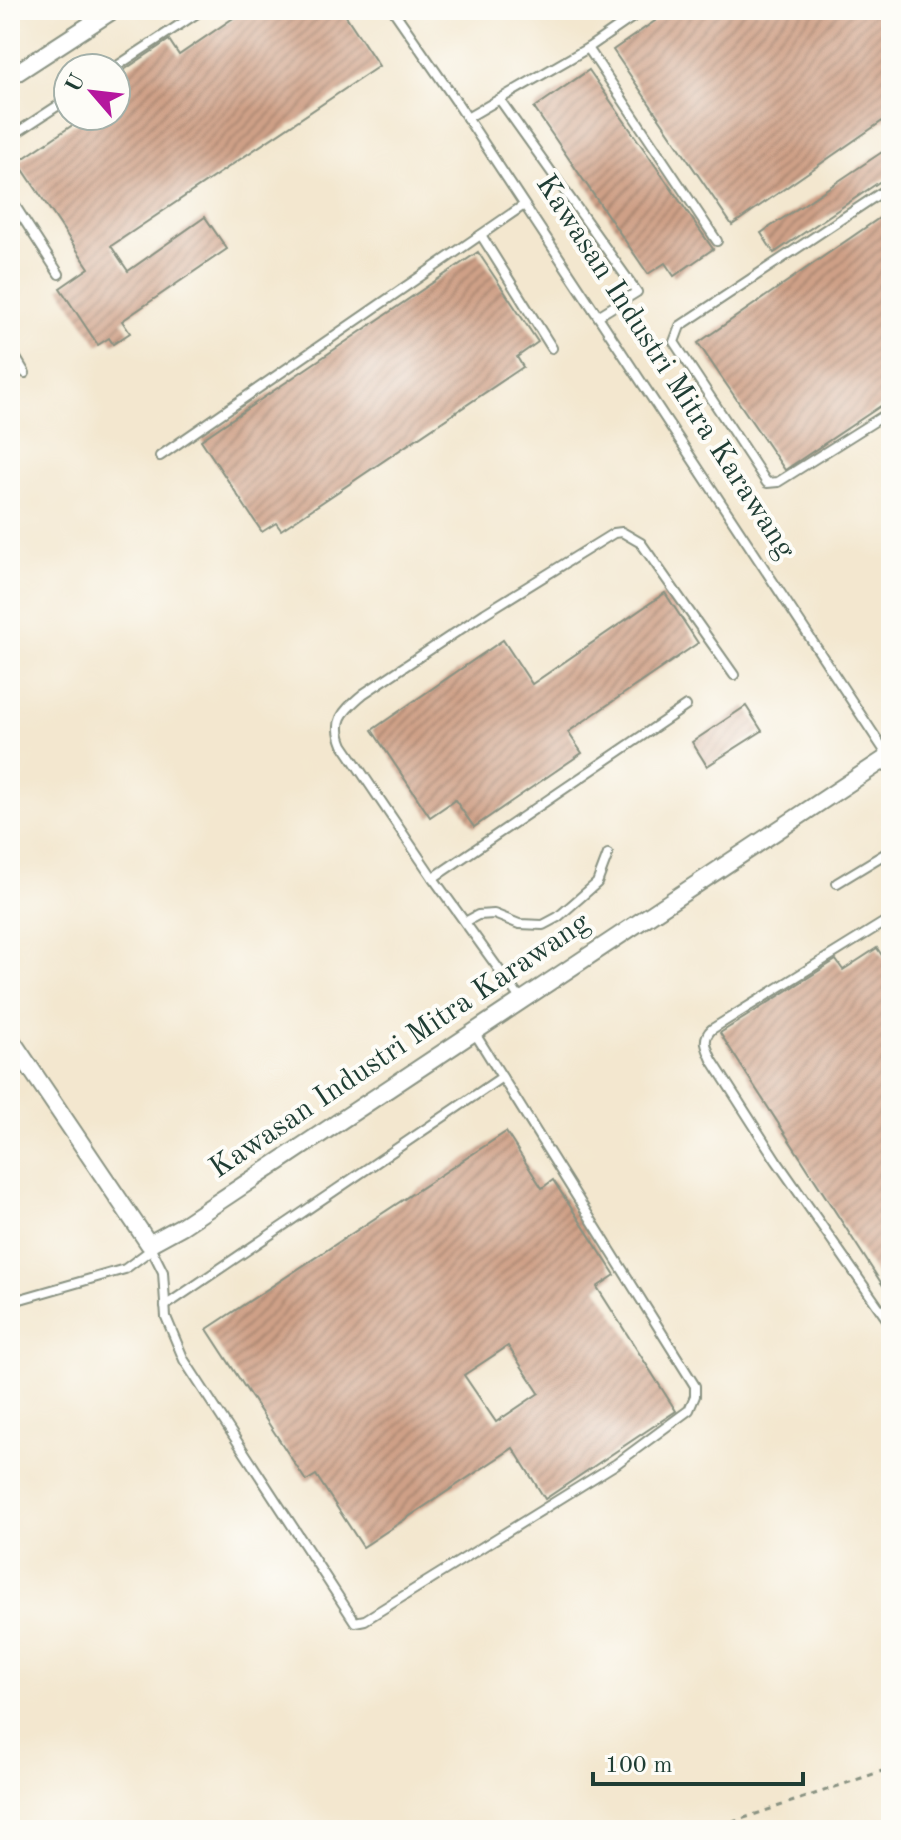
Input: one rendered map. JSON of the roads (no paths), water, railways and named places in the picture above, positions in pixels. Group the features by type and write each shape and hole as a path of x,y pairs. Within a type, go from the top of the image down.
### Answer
{"street":[{"path":"10,77 113,10"},
{"name":"Kawasan Industri Mitra Karawang","path":"150,1246 890,757"},
{"path":"10,1038 150,1246"}],"lane":[{"path":"132,56 202,10"},
{"name":"Kawasan Industri Mitra Karawang","path":"393,10 890,757"},
{"path":"467,118 588,48 643,10"},
{"path":"588,48 717,241"},
{"path":"500,100 637,292 598,316"},
{"path":"10,137 52,109"},
{"path":"891,193 882,192 830,224 680,326 674,342 767,483 778,482 891,411"},
{"path":"10,198 59,274"},
{"path":"160,456 524,205"},
{"path":"481,235 552,348"},
{"path":"10,348 25,373"},
{"path":"521,1000 433,878 338,735 340,719 347,708 363,694 606,536 622,532 641,543 734,675"},
{"path":"433,878 686,706"},
{"path":"837,883 888,852 891,854"},
{"path":"465,922 478,915 494,914 519,924 543,925 558,917 597,883 608,854"},
{"path":"891,918 712,1029 705,1042 712,1060 760,1135 891,1325"},
{"path":"10,1302 125,1269 150,1246 163,1272 165,1306 172,1334 184,1360 355,1622 365,1620 616,1464 689,1410 695,1396 695,1386 473,1031"},
{"path":"165,1306 502,1077"}]}
